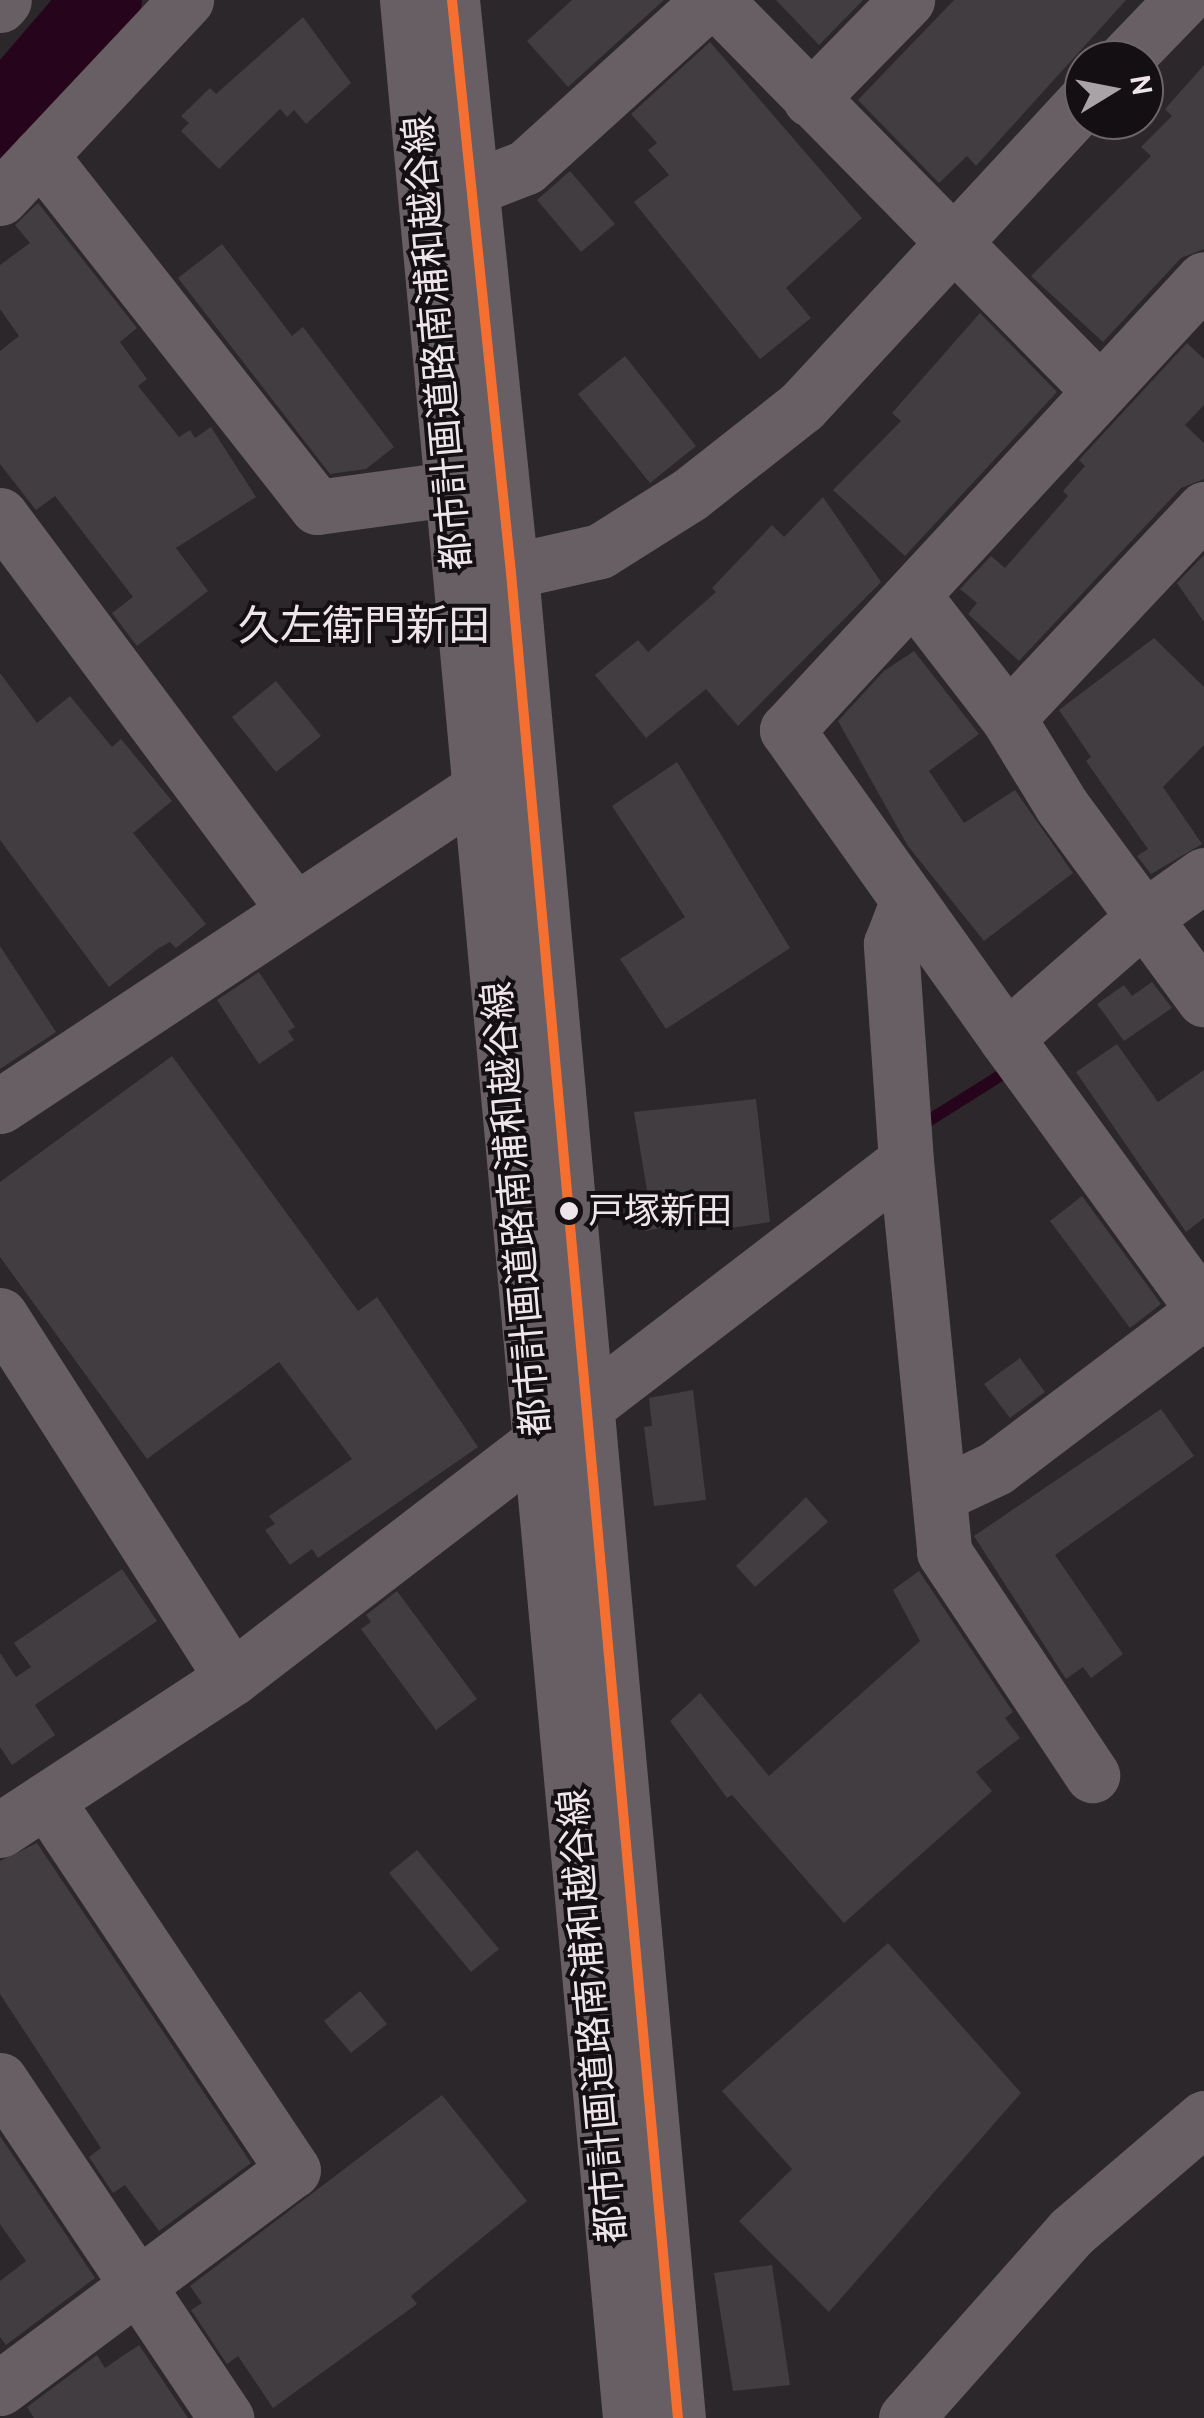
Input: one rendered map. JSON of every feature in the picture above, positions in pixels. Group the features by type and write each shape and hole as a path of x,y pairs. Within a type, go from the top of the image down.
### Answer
{"street":[{"path":"0,198 186,0"},
{"name":"都市計画道路南浦和越谷線","path":"407,0 447,199 485,577 584,1407 678,2418"},
{"name":"都市計画道路南浦和越谷線","path":"452,0 447,199 449,489 485,577 479,789 630,2418"},
{"path":"447,199 526,166 713,0 948,243 1097,388"},
{"path":"810,99 907,0"},
{"path":"1143,40 1182,0"},
{"path":"485,577 600,551 644,529 802,406 948,243 1064,123"},
{"path":"40,155 317,507 449,489"},
{"path":"938,1495 996,1468 1203,1312 787,730 914,595 1097,388 1204,279"},
{"path":"1008,718 1204,509"},
{"path":"2,522 294,910"},
{"path":"914,595 1008,718 1142,919 1204,999"},
{"path":"0,1106 479,789"},
{"path":"1006,1038 1142,919 1204,875"},
{"path":"908,900 891,944 906,1161 944,1552 1092,1775"},
{"path":"0,1830 232,1678 906,1161"},
{"path":"0,1315 232,1678"},
{"path":"0,2388 293,2170 46,1800"},
{"path":"0,2080 226,2418"},
{"path":"906,2418 1071,2232 1204,2118"}],"building":[{"path":"572,0 664,0 568,87 527,41"},
{"path":"776,0 863,0 819,45"},
{"path":"954,0 1126,0 1090,40 1064,40 1064,69 976,166 967,156 939,183 858,100"},
{"path":"303,17 351,83 306,124 294,110 287,117 280,109 219,169 181,131 189,123 181,116 210,88 216,94"},
{"path":"710,42 862,218 786,288 811,318 760,359 634,202 669,175 648,150 657,143 631,114"},
{"path":"1204,65 1204,249 1181,258 1103,342 1031,276 1151,156 1141,147 1148,140 1164,140 1164,124 1172,116 1165,109"},
{"path":"570,171 615,224 581,252 537,200"},
{"path":"38,203 137,328 120,342 147,379 138,386 179,437 190,430 195,438 211,427 256,497 176,548 208,591 137,646 112,613 133,597 55,496 36,510 0,464 0,351 19,336 0,309 0,265 30,243 15,225"},
{"path":"222,244 292,336 303,327 394,447 366,469 330,474 178,278"},
{"path":"980,313 1057,392 905,556 833,490 901,421 892,413"},
{"path":"1187,343 1204,359 1204,405 1185,425 1204,443 1204,479 1181,488 1019,661 968,614 977,603 960,589 991,556 1005,568 1068,496 1063,491 1085,466 1079,460"},
{"path":"625,356 696,446 650,483 578,394"},
{"path":"823,497 881,582 738,726 706,689 646,738 595,675 638,640 648,652 716,592 712,588 772,525 784,537"},
{"path":"1204,555 1204,622 1177,583"},
{"path":"1154,638 1204,687 1204,745 1163,787 1202,844 1151,874 1137,856 1148,849 1086,761 1091,757 1059,710"},
{"path":"914,651 979,734 929,771 964,823 1015,790 1073,873 984,941 908,846 838,721 884,671"},
{"path":"0,673 37,723 70,696 112,747 121,739 172,801 133,833 206,924 176,948 170,942 159,948 109,987 0,840"},
{"path":"276,681 321,736 276,772 232,717"},
{"path":"677,762 790,948 666,1029 620,959 685,917 612,806"},
{"path":"0,946 56,1032 0,1069"},
{"path":"259,972 295,1027 288,1031 294,1040 259,1064 217,1000"},
{"path":"1152,982 1172,1008 1124,1041 1097,1004 1124,985 1132,996"},
{"path":"1117,1044 1158,1102 1204,1070 1204,1218 1186,1232 1076,1072"},
{"path":"172,1056 358,1311 377,1297 478,1447 318,1558 312,1549 290,1565 265,1530 275,1524 269,1516 352,1459 279,1362 147,1459 0,1257 0,1182"},
{"path":"756,1099 770,1222 731,1228 729,1215 645,1231 639,1198 648,1197 634,1112"},
{"path":"1082,1196 1161,1304 1130,1328 1050,1221"},
{"path":"1020,1358 1045,1392 1010,1418 984,1384"},
{"path":"693,1390 706,1500 654,1506 644,1427 652,1426 649,1398"},
{"path":"1161,1409 1194,1456 1055,1555 1123,1654 1091,1678 1083,1667 1066,1679 974,1536"},
{"path":"806,1497 828,1522 755,1587 736,1566"},
{"path":"122,1569 157,1621 35,1705 55,1735 12,1765 0,1747 0,1653 16,1677 31,1667 14,1643"},
{"path":"919,1571 1013,1712 1005,1718 1020,1738 976,1772 992,1791 844,1923 732,1795 727,1798 670,1721 700,1693 769,1776 920,1641 893,1590"},
{"path":"397,1591 477,1699 436,1730 361,1629 371,1622 366,1615"},
{"path":"37,1843 251,2163 159,2231 125,2185 113,2193 89,2157 101,2148 0,1994 0,1861"},
{"path":"417,1850 499,1949 471,1972 389,1873"},
{"path":"888,1943 1021,2093 829,2312 739,2221 792,2169 722,2091"},
{"path":"360,1991 387,2024 351,2053 324,2021"},
{"path":"442,2095 527,2201 411,2296 417,2304 273,2408 238,2356 227,2364 191,2310 202,2303 190,2286"},
{"path":"0,2136 95,2278 6,2345 0,2337 0,2281 26,2261 0,2224"},
{"path":"772,2265 790,2385 733,2391 714,2273"},
{"path":"139,2345 188,2418 34,2418 27,2407 97,2355 105,2368"}],"waterway":[{"path":"0,120 103,0"},
{"path":"0,112 4,116"},
{"path":"917,1128 1014,1067"}],"transit line":[{"path":"452,0 511,573 678,2418"}],"place":[{"name":"戸塚新田","path":"569,1211"}],"district":[{"name":"久左衛門新田","path":"364,625"}]}
